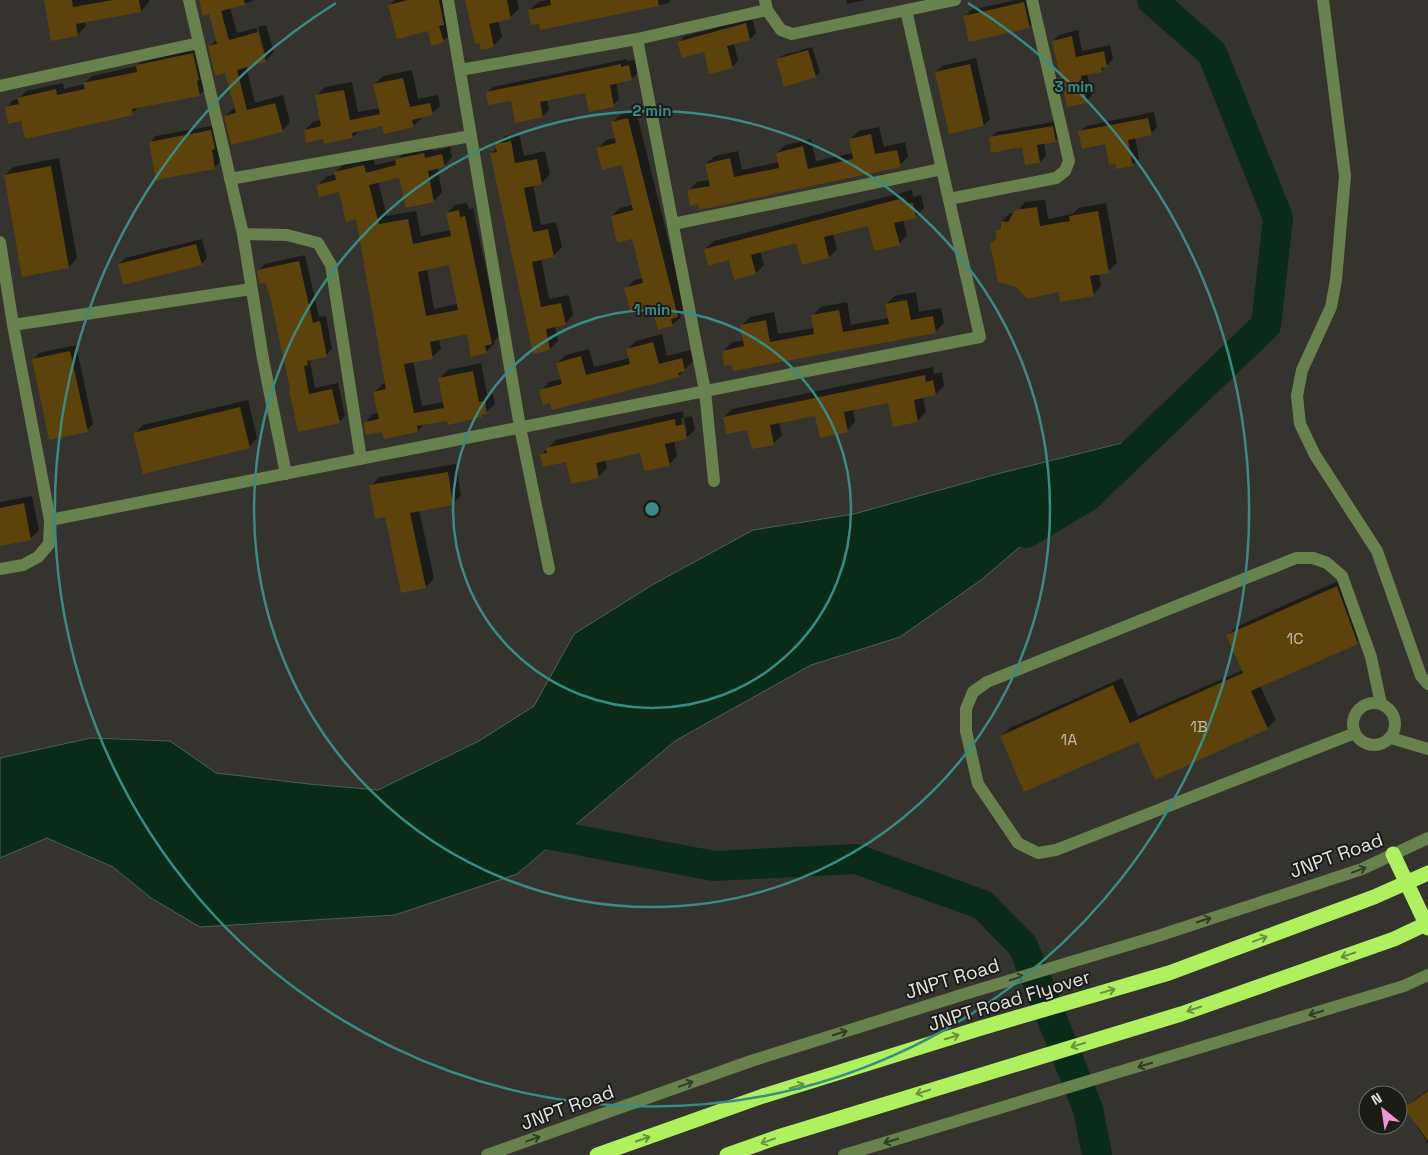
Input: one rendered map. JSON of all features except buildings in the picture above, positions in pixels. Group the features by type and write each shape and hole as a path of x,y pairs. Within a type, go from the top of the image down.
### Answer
{"highway":[{"path":"1393,854 1428,928"},
{"name":"JNPT Road Flyover","path":"597,1155 763,1096 972,1031 1169,973 1374,896 1428,872"},
{"path":"727,1155 778,1137 1181,1014 1394,939 1428,924"}],"street":[{"path":"189,0 243,234 262,359 286,474"},
{"path":"448,0 520,427 549,569"},
{"path":"460,70 637,39 766,5 781,30 792,34 955,0"},
{"path":"949,198 1056,178 1065,171 1069,161 1032,0"},
{"path":"1323,0 1345,176 1336,280 1330,307 1302,370 1297,396 1300,424 1315,455 1377,551 1421,676 1428,684"},
{"path":"50,520 980,337 906,10"},
{"path":"637,39 705,391 714,481"},
{"path":"0,86 199,43"},
{"path":"230,179 471,136"},
{"path":"673,224 942,169"},
{"path":"243,234 287,235 318,243 331,265 361,459"},
{"path":"0,242 13,325 50,520 49,544 38,557 24,565 0,569"},
{"path":"13,325 252,289"},
{"path":"1355,733 1056,850 1038,853 1018,843 978,784 966,731 966,709 973,692 987,682 1296,558 1313,558 1328,563 1342,576 1371,657 1381,704"},
{"path":"1367,704 1381,704 1387,707 1395,718 1396,725 1391,738 1379,745 1372,745 1359,739 1355,733 1353,726 1356,713 1367,704"},
{"path":"1391,738 1428,749"},
{"name":"JNPT Road","path":"487,1155 751,1061 970,992 1158,936 1362,869 1428,838"},
{"path":"844,1155 1404,986 1428,975"}],"shaded area":[{"path":"1150,436 981,580 900,637 811,665 675,741 517,874 395,915 200,927 151,898 113,867 47,838 0,858 0,758 91,738 170,741 216,773 378,790 479,741 534,706 574,634 652,585 753,530 854,514 997,474"}],"waterway":[{"path":"1026,533 1088,496 1266,325 1278,218 1212,53 1152,0"},
{"path":"520,829 714,866 856,859 983,905 1023,946 1088,1109 1097,1155"}]}
